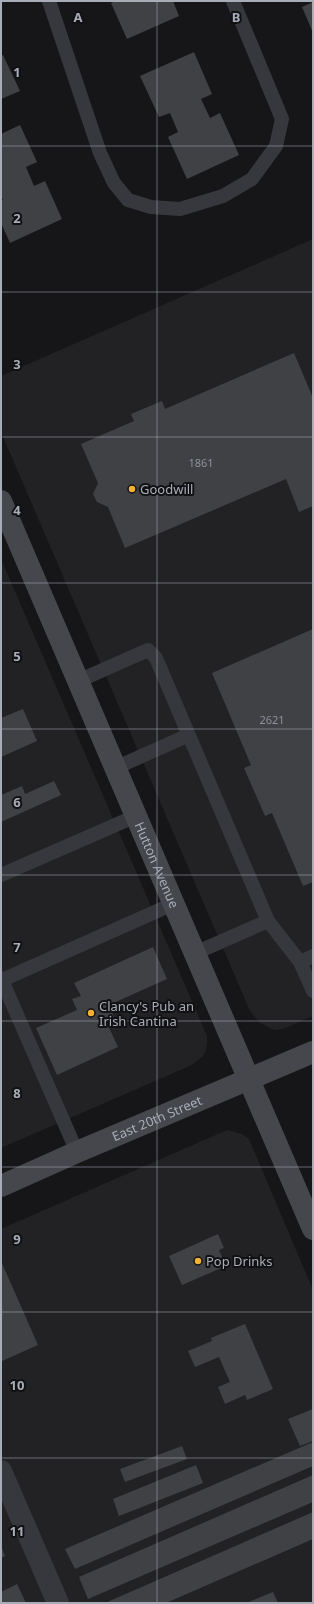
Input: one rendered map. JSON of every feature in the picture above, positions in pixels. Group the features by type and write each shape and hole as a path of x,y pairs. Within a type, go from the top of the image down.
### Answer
{"main road":[{"name":"Hutton Avenue","path":"1,501 313,1229"},
{"name":"East 20th Street","path":"1,1186 77,1152 313,1052"}],"street":[{"path":"1,1471 58,1603"}],"lane":[{"path":"49,1 100,153 114,183 128,200 151,207 180,209 223,196 252,179 276,146 282,119 233,1"},
{"path":"78,680 148,650 156,658 268,921 300,962 313,991"},
{"path":"115,768 189,735"},
{"path":"1,875 136,816"},
{"path":"77,1152 2,979 173,904"},
{"path":"195,953 268,921"},
{"path":"300,962 313,956"}],"shaded area":[{"path":"313,239 313,1016 283,1029 274,1030 260,1023 250,1011 1,432 1,376"},
{"path":"1,559 207,1036 207,1043 203,1056 192,1065 1,1148"},
{"path":"227,1130 242,1134 249,1139 313,1290 313,1603 1,1603 1,1229"}],"building":[{"path":"115,1 173,1 179,16 127,39 111,3"},
{"path":"313,2 313,33 302,7"},
{"path":"194,52 212,94 201,99 210,118 220,113 239,155 187,179 168,137 178,132 170,113 159,117 140,76"},
{"path":"3,55 20,91 1,99 1,56"},
{"path":"20,125 37,162 26,167 34,186 45,181 62,219 10,243 1,223 1,201 3,200 1,196 1,134"},
{"path":"294,353 313,398 313,506 299,512 286,479 125,548 108,507 97,502 93,494 98,483 81,444 134,421 131,414 162,401 165,409"},
{"path":"313,629 313,882 303,886 272,813 265,816 244,768 251,765 212,673"},
{"path":"23,709 37,741 1,757 1,718"},
{"path":"54,781 61,795 1,822 1,795 22,786 25,794"},
{"name":"Clancy's Pub an Irish Cantina","path":"153,947 167,979 109,1005 114,1017 106,1021 118,1047 57,1075 36,1028 77,1010 72,999 81,996 74,983"},
{"name":"Pop Drinks","path":"218,1234 224,1248 219,1250 226,1266 182,1285 169,1256"},
{"path":"1,1261 38,1345 2,1361 1,1359"},
{"path":"245,1324 273,1389 247,1400 245,1395 225,1404 218,1387 230,1382 219,1357 195,1367 188,1351 212,1341 211,1338"},
{"path":"313,1409 313,1441 300,1446 288,1419"},
{"path":"313,1442 313,1466 75,1569 65,1549"},
{"path":"182,1446 187,1459 125,1482 120,1469"},
{"path":"196,1465 203,1483 119,1516 113,1499"},
{"path":"313,1475 313,1502 88,1599 79,1577"},
{"path":"313,1512 313,1539 166,1603 105,1603"},
{"path":"1,1546 5,1556 1,1558"},
{"path":"17,1584 26,1603 1,1603 1,1592"},
{"path":"273,1592 278,1603 246,1603"}],"place":[{"name":"Goodwill","path":"132,489"},
{"name":"Clancy's Pub an Irish Cantina","path":"91,1013"},
{"name":"Pop Drinks","path":"198,1261"}]}
